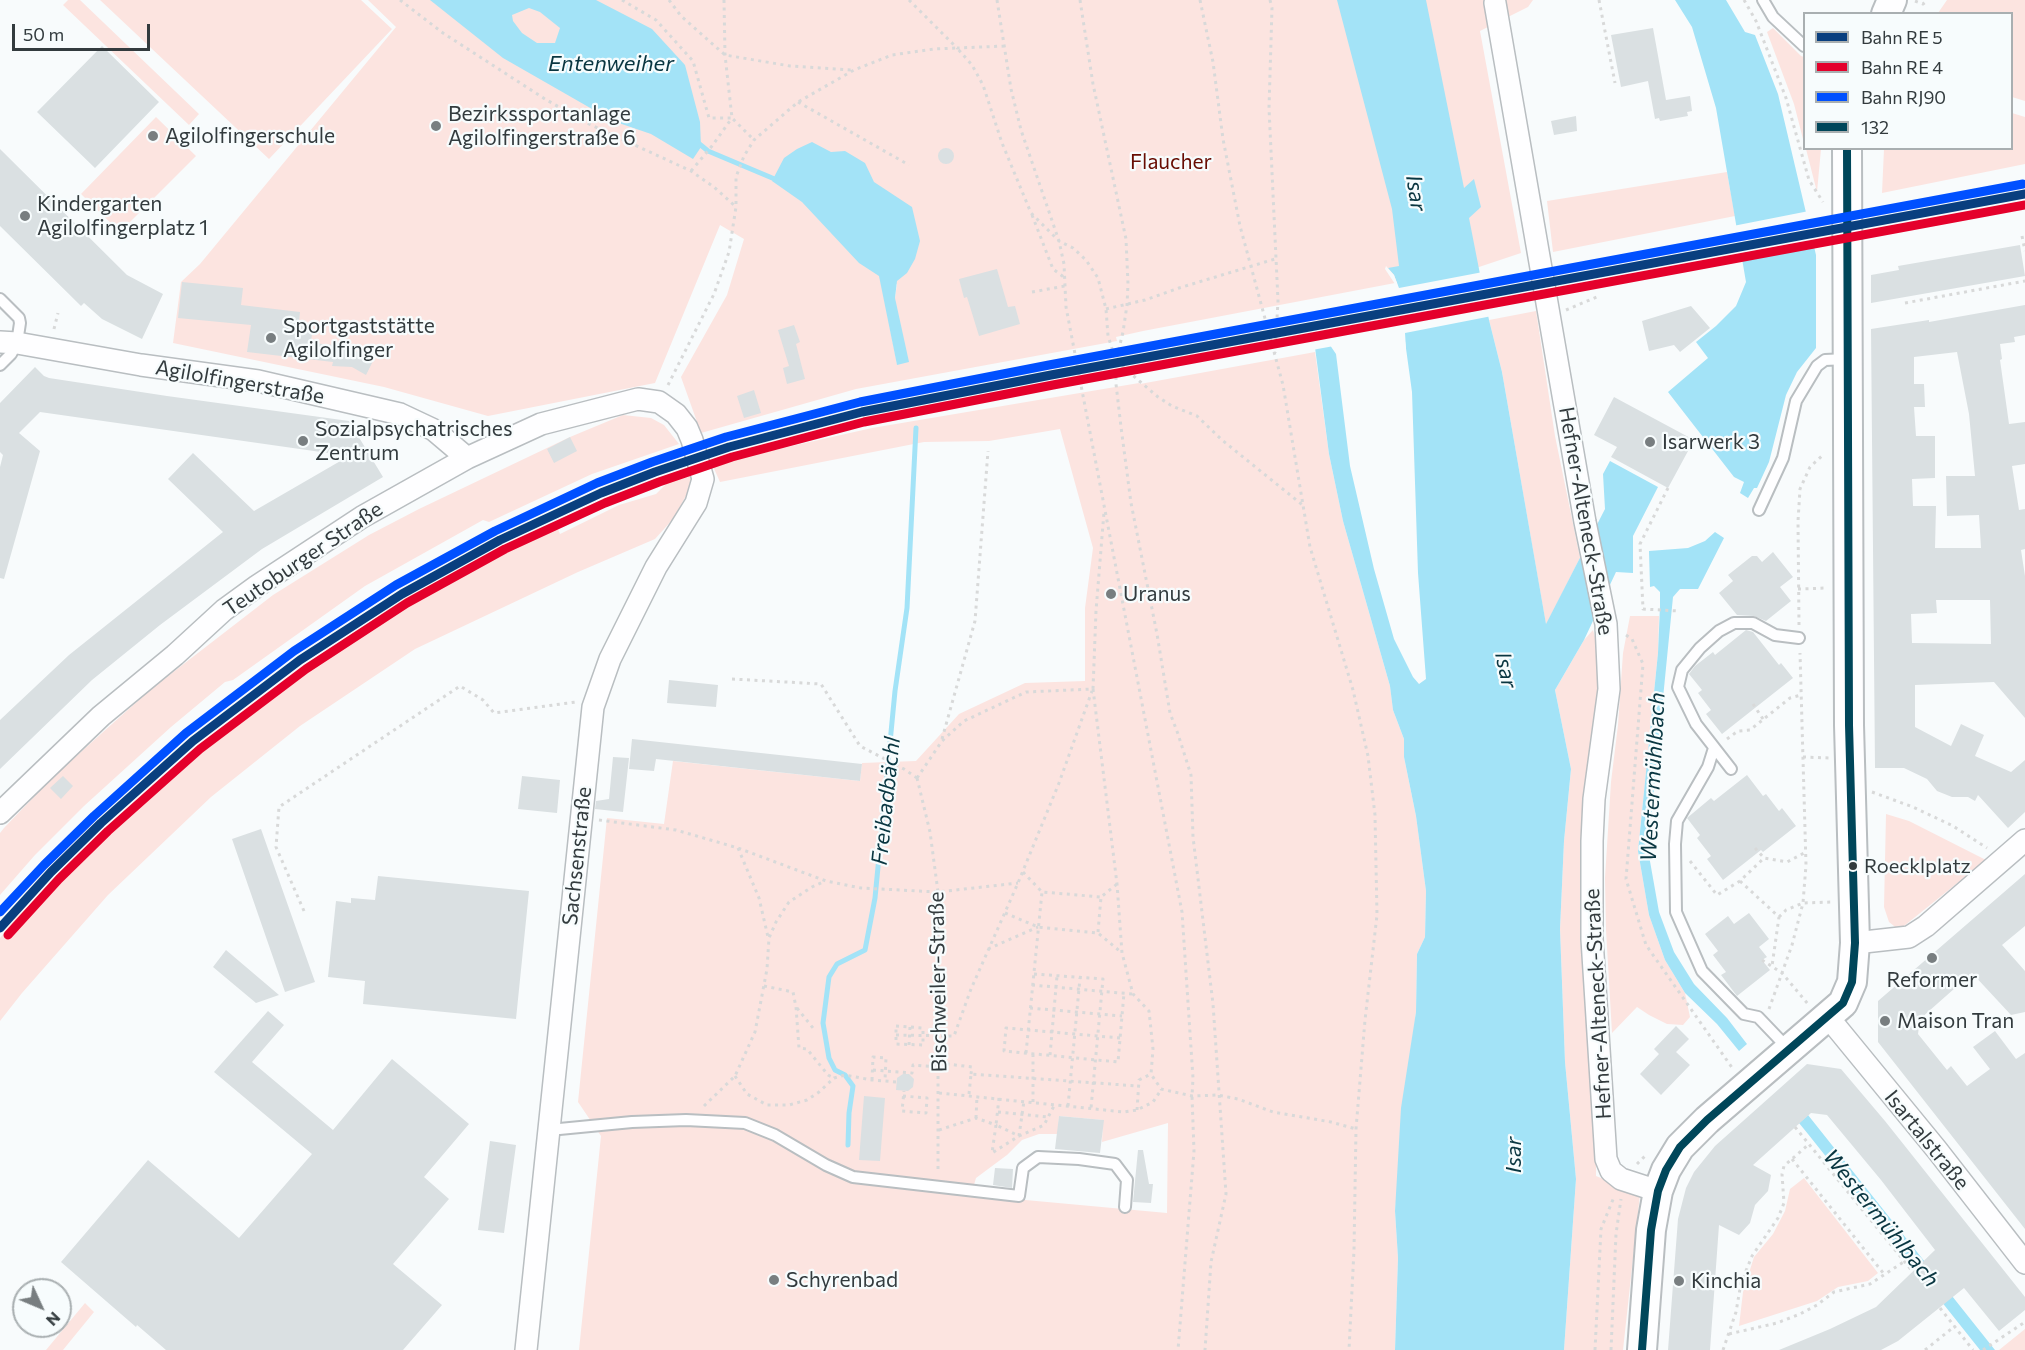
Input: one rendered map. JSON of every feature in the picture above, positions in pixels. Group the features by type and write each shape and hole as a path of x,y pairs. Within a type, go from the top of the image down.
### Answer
{"main road":[{"path":"1642,1350 1652,1230 1658,1191 1666,1170 1680,1147 1707,1119 1821,1014 1843,1003 1848,994 1854,971 1849,716 1847,150"}],"street":[{"name":"Hefner-Alteneck-Straße","path":"1495,3 1586,522 1605,616 1609,689 1594,800 1592,939 1606,1159 1611,1171 1623,1180"},
{"name":"Agilolfingerstraße","path":"9,343 258,381 400,414 434,430 467,458"},
{"name":"Teutoburger Straße","path":"0,813 101,716 175,655 224,610 362,517 467,458 540,424 638,399 659,402"},
{"name":"Sachsenstraße","path":"526,1350 592,707 609,659 656,567 696,503 703,479 693,440 687,428 676,414 659,402"},
{"path":"1855,943 1909,937 1926,926 2025,840"},
{"name":"Isartalstraße","path":"1821,1014 1937,1150 2025,1263"},
{"path":"1623,1180 1658,1191"}],"lane":[{"path":"1763,0 1773,17 1803,45"},
{"path":"0,299 19,318 20,322 9,343 11,354 0,365"},
{"path":"1759,510 1783,458 1796,401 1817,366 1825,360 1847,359"},
{"path":"1731,769 1696,724 1678,687 1682,670 1700,648 1719,631 1734,623 1753,623 1775,634 1799,638"},
{"path":"1714,748 1708,767 1677,821 1676,912 1702,971 1744,1014 1758,1017 1780,1040"},
{"path":"549,1130 632,1122 687,1120 745,1123 775,1134 826,1165 853,1177 1019,1196 1023,1168 1038,1157 1079,1159 1115,1164 1127,1180 1125,1207"}],"path":[{"path":"400,0 443,33 545,99 587,123 691,171 714,187 736,207"},
{"path":"622,0 656,20 693,61 709,118 732,118"},
{"path":"669,0 681,16 725,55 790,66 854,70"},
{"path":"724,0 725,55 732,118 754,140"},
{"path":"909,0 972,65 983,85 1002,143 1053,269 1065,278"},
{"path":"997,0 1011,89 1021,130 1059,241 1065,278 1066,307 1182,912 1193,1078 1194,1151 1178,1350"},
{"path":"1080,0 1093,84 1126,239 1127,305 1116,361 1116,384 1131,503 1170,713 1191,775 1192,837 1213,1004 1226,1194 1211,1262 1205,1350"},
{"path":"1200,0 1214,62 1223,139 1239,226 1283,385 1311,547 1353,690 1368,756 1375,815 1377,915 1356,1129 1354,1250 1349,1350"},
{"path":"1270,0 1272,9 1269,108 1278,301 1275,358"},
{"path":"1599,0 1615,83"},
{"path":"1744,0 1756,21 1786,98 1809,180 1823,202"},
{"path":"1914,0 1923,4 1928,0"},
{"path":"659,402 714,294 729,252 736,207 736,177 744,156 754,140 798,102 854,70 892,55 934,49 1005,46"},
{"path":"798,102 909,165"},
{"path":"691,171 732,118"},
{"path":"1031,213 1059,241 1073,248 1098,278 1106,309 1108,336 1116,361 1158,397 1172,406 1197,416 1222,440 1305,507"},
{"path":"2022,236 2025,252"},
{"path":"1106,309 1127,305 1275,260"},
{"path":"1905,303 2025,281"},
{"path":"1032,292 1065,286"},
{"path":"1551,317 1599,296"},
{"path":"53,331 58,314"},
{"path":"942,741 950,705 975,621 988,451"},
{"path":"1780,1040 1767,1013 1782,973 1803,903 1806,852 1798,589 1800,489 1810,467 1826,453"},
{"path":"1668,488 1640,544 1642,609 1677,611"},
{"path":"1104,506 1093,689 1122,953 1133,994 1149,1011 1153,1049 1151,1074 1161,1089 1192,1096 1218,1095 1238,1099 1273,1112 1331,1122 1356,1129"},
{"path":"1798,589 1828,588"},
{"path":"1605,616 1632,639 1643,664 1626,879 1646,945 1736,1075"},
{"path":"732,679 821,684 860,746 917,778 942,741 964,721 1026,692 1093,689"},
{"path":"304,910 276,847 279,807 460,686 483,700 494,712 581,701 592,707"},
{"path":"896,1035 954,1036 988,949 1023,872 1059,783 1093,689"},
{"path":"1714,748 1738,732 1750,729 1790,698 1801,695"},
{"path":"1753,704 1763,719"},
{"path":"1803,757 1833,758"},
{"name":"Bischweiler-Straße","path":"917,778 930,832 938,891 939,1130 937,1187"},
{"path":"1869,791 1913,807 1953,826 2004,859"},
{"path":"581,818 676,830 738,848 826,881 861,888 938,891 1018,883"},
{"path":"1675,844 1717,895 1740,881 1764,858"},
{"path":"738,848 759,898 769,938"},
{"path":"1755,848 1764,858 1786,862 1806,852"},
{"path":"1023,872 1042,892 1101,897"},
{"path":"687,1120 735,1076 755,1032 764,986 769,938 776,922 789,902 826,881"},
{"path":"1740,881 1779,917"},
{"path":"1098,933 1101,897 1116,884"},
{"path":"1026,1053 1042,892"},
{"path":"1772,966 1779,917 1786,910 1803,903 1837,902"},
{"path":"1005,913 1038,927 1098,933 1122,953"},
{"path":"988,949 1038,927"},
{"path":"1762,960 1782,973 1821,1014"},
{"path":"1034,974 1103,979 1091,1108"},
{"path":"1050,1056 1057,976"},
{"path":"1068,1106 1080,978"},
{"path":"1032,985 1133,994"},
{"path":"764,986 793,992 799,1048 807,1049 828,1075 834,1078"},
{"path":"1120,1038 1006,1028 1004,1051 1118,1062 1124,993"},
{"path":"796,1007 813,1028"},
{"path":"1030,1008 1122,1016"},
{"path":"896,1026 924,1028 923,1045 896,1044 896,1035 896,1026"},
{"path":"909,1045 910,1027"},
{"path":"1033,1054 1033,1102"},
{"path":"872,1080 873,1057 886,1058 885,1081"},
{"path":"873,1070 912,1073 913,1065 972,1067 969,1095"},
{"path":"971,1074 1138,1086"},
{"path":"1137,1110 1140,1080 1151,1074"},
{"path":"735,1076 747,1094 766,1105 789,1105 807,1100 834,1078 845,1075 897,1082"},
{"path":"939,1093 1124,1112 1137,1110 1153,1102 1161,1089"},
{"path":"903,1096 927,1098 926,1113 902,1111 903,1096 904,1091"},
{"path":"976,1118 977,1096"},
{"path":"999,1098 992,1153 1019,1136 1044,1125 1055,1104"},
{"path":"1019,1136 1024,1101"},
{"path":"998,1112 1048,1117"},
{"path":"939,1130 976,1118 1019,1136"},
{"path":"1795,1127 1913,1272"},
{"path":"1723,1350 1736,1312 1741,1283 1752,1256 1778,1218 1784,1203 1782,1174 1784,1166 1809,1144"},
{"path":"1792,1159 1884,1274"},
{"path":"1595,1350 1601,1229 1623,1180"},
{"path":"1611,1350 1616,1234 1623,1180"},
{"path":"1729,1334 1777,1323 1817,1305 1834,1292 1870,1284 1905,1261"},
{"path":"1940,1308 1973,1350"},
{"path":"1983,1350 2025,1322"},
{"path":"1925,1350 1955,1326"}],"green space":[{"path":"68,0 80,0 199,114 189,125 63,5"},
{"path":"100,0 361,0 392,29 269,159"},
{"name":"Flaucher","path":"368,0 1533,0 1528,7 1480,31 1521,253 1479,267 1143,331 1116,337 1117,341 856,389 701,433 681,377 727,295 744,239 720,225 655,383 488,416 384,387 173,343 181,282 200,264 396,27","holes":["897,284 895,298 897,364 882,287"]},
{"path":"1947,0 2025,0 2025,101 2013,97 2013,12 1939,12"},
{"path":"1773,28 1803,57 1803,139 1794,104 1767,32"},
{"path":"2013,113 2025,117 2025,164 1882,193 1884,150 2013,150"},
{"path":"156,117 196,156 120,232 81,194"},
{"path":"1806,150 1821,150 1817,192"},
{"path":"1727,172 1735,216 1553,252 1547,201"},
{"path":"1536,311 1555,436 1580,558 1546,625 1502,372 1489,320"},
{"path":"1315,352 1329,454 1343,521 1390,686 1393,710 1404,739 1404,757 1416,816 1426,891 1425,937 1417,954 1416,1012 1395,1211 1398,1258 1395,1350 579,1350 601,1136 578,1102 607,818 664,824 673,761 860,781 862,763 916,761 959,714 1025,683 1085,681 1085,608 1093,548 1060,429 989,441 924,442 720,482 712,464 872,428 1140,384","holes":["1059,1116 1103,1120 1102,1142 1168,1123 1167,1213 971,1195 976,1178 1007,1155 1022,1140 1039,1134 1058,1134"]},
{"path":"623,415 651,418 664,425 679,444 592,474 489,522 483,520 365,586 233,680 225,682 171,727 84,806 35,855 0,895 0,833 4,828 54,776 150,690 273,595 369,535 419,509 570,437"},
{"path":"693,470 692,485 673,519 655,539 578,572 415,649 300,726 211,797 108,895 0,1021 0,938 15,919 107,830 199,750 304,666 405,598 507,546 557,527 560,534 619,505 656,494 671,479"},
{"path":"1630,616 1659,616 1658,653 1638,851 1649,915 1665,960 1685,993 1690,1017 1683,1025 1667,1024 1637,1007 1612,1033 1605,878 1623,653"},
{"path":"1593,630 1599,651 1596,1176 1640,1194 1623,1350 1564,1350 1576,1179 1565,1062 1560,929 1564,841 1571,769 1555,690 1584,640"},
{"path":"1886,814 1909,821 1986,860 1899,930 1889,922 1884,907"},
{"path":"1804,1178 1878,1273 1868,1281 1838,1287 1817,1301 1739,1326 1743,1292 1754,1257 1773,1234 1785,1211 1790,1189"},
{"path":"85,1303 94,1312 63,1350 46,1350 56,1338 72,1338 72,1319"},
{"path":"2025,1329 2025,1350 1999,1350"}],"water":[{"name":"Entenweiher","path":"430,0 596,0 652,29 685,65 700,122 701,147 693,159 651,134 613,121 503,58","holes":["529,8 540,12 560,28 555,43 537,43 522,33 513,21 512,15"]},
{"name":"Isar","path":"1337,0 1426,0 1464,188 1474,179 1481,207 1469,218 1489,320 1502,372 1546,624 1605,509 1603,474 1610,461 1658,487 1633,536 1633,573 1616,572 1584,640 1555,690 1571,769 1564,841 1560,929 1565,1062 1576,1179 1564,1350 1395,1350 1398,1258 1395,1211 1401,1108 1416,1012 1417,954 1425,937 1426,891 1416,816 1404,757 1404,739 1393,710 1390,686 1343,521 1329,454 1311,317 1336,354 1350,466 1374,569 1394,639 1413,677 1419,684 1426,679 1418,573 1412,392 1397,283 1388,268 1399,266 1392,209"},
{"path":"1675,0 1726,0 1745,32 1755,35 1778,94 1816,255 1816,348 1797,372 1786,395 1769,462 1757,488 1754,488 1748,498 1740,493 1744,482 1734,477 1668,392 1708,358 1696,342 1736,306 1746,282 1716,108 1692,27"},
{"path":"812,142 831,152 845,151 865,163 874,182 912,207 920,241 915,259 907,273 897,281 895,298 909,362 897,365 879,276 859,263 802,202 772,181 784,158"},
{"name":"Westermühlbach","path":"1715,532 1724,538 1698,589 1680,589 1673,597 1648,850 1659,912 1674,952 1694,984 1727,1018 1747,1044 1739,1051 1717,1024 1685,993 1665,960 1649,915 1638,851 1658,653 1660,606 1660,592 1654,586 1650,587 1649,551 1688,548 1705,541"},
{"name":"Westermühlbach","path":"1808,1115 1995,1350 1980,1350 1799,1123"}],"pier":[{"path":"1809,211 1816,240 1738,254 1733,226"},
{"path":"1386,266 1394,275 1399,288 1483,272 1492,316 1405,333 1404,356 1395,284 1385,269"},
{"path":"1311,314 1334,346 1312,350 1308,317"}],"building":[{"path":"1653,28 1666,100 1690,96 1692,111 1687,112 1688,116 1660,121 1659,118 1655,119 1648,81 1621,87 1611,35"},
{"path":"102,46 159,102 95,168 37,112"},
{"path":"1576,116 1577,131 1554,135 1551,121"},
{"path":"946,148 954,156 946,164 938,156"},
{"path":"0,149 127,275 163,294 142,339 102,319 84,303 81,306 0,226"},
{"path":"2020,245 2025,276 1871,303 1871,275 1899,270 1898,266"},
{"path":"997,269 1008,307 1015,306 1020,324 979,336 959,279"},
{"path":"182,282 243,288 241,305 300,312 299,322 313,324 311,343 347,346 373,361 366,375 352,367 332,366 333,362 247,352 251,325 178,318"},
{"path":"2025,305 2025,335 2014,337 2015,342 2000,344 2002,359 2000,360 2009,424 2025,422 2025,464 2012,466 2019,510 2025,509 2025,549 2021,550 2025,576 2025,718 1994,682 1915,685 1915,727 1951,746 1961,724 1984,735 1975,756 2011,772 2025,760 2025,812 2008,828 1978,795 1975,801 1968,797 1952,797 1937,791 1927,779 1904,768 1875,768 1871,329 1929,320 1929,322","holes":["1957,352 1969,414 1975,476 1946,476 1947,516 1979,515 1981,548 1935,548 1936,506 1913,506 1912,479 1935,478 1935,436 1916,436 1914,407 1925,407 1924,384 1914,384 1914,357","1936,600 1990,600 1991,644 1912,643 1911,614 1937,613"]},
{"path":"1691,306 1710,328 1680,352 1674,345 1649,351 1642,321"},
{"path":"794,325 800,342 796,344 805,379 787,384 783,368 789,366 778,330"},
{"path":"35,367 49,378 349,421 383,477 262,549 160,625 92,680 0,769 0,720 69,655 223,532 168,479 193,453 254,511 349,456 40,412 19,433 40,451 4,579 0,578 0,467 3,455 0,452 0,403"},
{"path":"754,390 761,413 744,418 737,396"},
{"name":"Isarwerk 3","path":"1614,397 1694,440 1668,488 1611,457 1617,447 1594,435"},
{"path":"570,437 577,451 554,463 547,449"},
{"path":"1773,552 1793,577 1780,587 1791,601 1766,621 1754,616 1737,615 1719,593 1733,581 1728,575 1752,556 1757,556 1762,562"},
{"path":"1746,630 1753,632 1779,665 1781,663 1793,678 1722,734 1706,714 1711,710 1698,693 1702,690 1689,674 1695,666 1713,652 1715,655"},
{"path":"669,680 718,685 716,707 667,703"},
{"path":"632,739 862,764 860,781 656,759 654,771 629,769"},
{"path":"613,757 629,758 623,812 595,809 596,801 609,799"},
{"path":"1747,775 1763,796 1766,794 1779,811 1782,808 1796,826 1723,880 1707,859 1711,856 1697,838 1700,835 1687,818 1711,798 1714,801"},
{"path":"63,776 73,786 61,799 50,788"},
{"path":"522,776 560,780 557,813 518,809"},
{"path":"261,829 315,982 285,992 232,839"},
{"path":"2025,874 2025,926 2002,945 2025,971 2025,1012 2011,1015 1972,973 1920,1019 1918,1034 1947,1070 1951,1066 1967,1086 1990,1069 1973,1047 1995,1031 2016,1059 2025,1053 2025,1229 1878,1042 1878,1001"},
{"path":"378,876 529,891 516,1019 363,1004 365,981 328,977 336,901 351,903 351,898 375,900"},
{"path":"1749,913 1769,939 1759,947 1767,957 1762,960 1770,970 1737,996 1721,975 1726,972 1713,955 1718,951 1705,934 1728,916 1734,924"},
{"path":"226,950 279,995 256,1003 213,967"},
{"path":"268,1011 284,1025 252,1062 333,1130 392,1059 469,1124 424,1177 449,1199 393,1264 442,1305 403,1350 166,1350 61,1262 148,1160 239,1238 312,1154 214,1072"},
{"path":"1676,1026 1689,1039 1676,1052 1690,1065 1661,1095 1640,1074 1659,1054 1654,1049"},
{"path":"1807,1064 1841,1069 2025,1297 2025,1310 1999,1331 1964,1288 1898,1341 1881,1350 1779,1350 1876,1307 1935,1250 1827,1115 1811,1113 1753,1165 1771,1175 1768,1191 1755,1205 1750,1223 1739,1235 1719,1225 1710,1350 1668,1350 1678,1219 1686,1188 1694,1172 1715,1146"},
{"path":"903,1074 909,1074 914,1079 913,1087 908,1091 896,1090 897,1078"},
{"path":"864,1096 885,1098 880,1161 859,1160"},
{"path":"1059,1116 1104,1120 1100,1153 1055,1149"},
{"path":"490,1141 516,1145 504,1233 478,1230"},
{"path":"1138,1150 1143,1150 1149,1184 1153,1184 1151,1203 1133,1202"},
{"path":"995,1168 1013,1169 1012,1188 993,1185"}],"waterway":[{"path":"697,142 708,151 777,180"},
{"name":"Freibadbächl","path":"848,1145 853,1086 845,1075 835,1070 829,1058 823,1023 829,977 837,964 865,950 875,898 895,691 907,608 916,428"}],"transit line":[{"name":"132","path":"1642,1350 1651,1230 1658,1191 1666,1170 1680,1147 1707,1120 1843,1003 1852,982 1855,943 1849,725 1847,150"},
{"path":"0,928 51,872 101,823 193,741 300,660 402,594 500,540 601,493 655,472 729,447 862,412 2025,194"},
{"path":"8,935 59,879 108,831 200,749 306,669 407,603 505,549 605,503 659,482 732,457 864,422 2025,205"}],"rail line":[{"name":"RJ90","path":"0,912 94,816 186,733 294,651 396,585 495,531 597,483 652,462 726,437 860,402 2023,184"}],"place":[{"name":"Bezirkssportanlage Agilolfingerstraße 6","path":"436,126"},
{"name":"Agilolfingerschule","path":"153,136"},
{"name":"Kindergarten Agilolfingerplatz 1","path":"25,216"},
{"name":"Sportgaststätte Agilolfinger","path":"271,338"},
{"name":"Sozialpsychatrisches Zentrum","path":"303,441"},
{"name":"Isarwerk 3","path":"1650,442"},
{"name":"Uranus","path":"1111,594"},
{"name":"Roecklplatz","path":"1853,866"},
{"name":"Reformer","path":"1932,958"},
{"name":"Maison Tran","path":"1885,1021"},
{"name":"Schyrenbad","path":"774,1280"},
{"name":"Kinchia","path":"1679,1281"}]}
